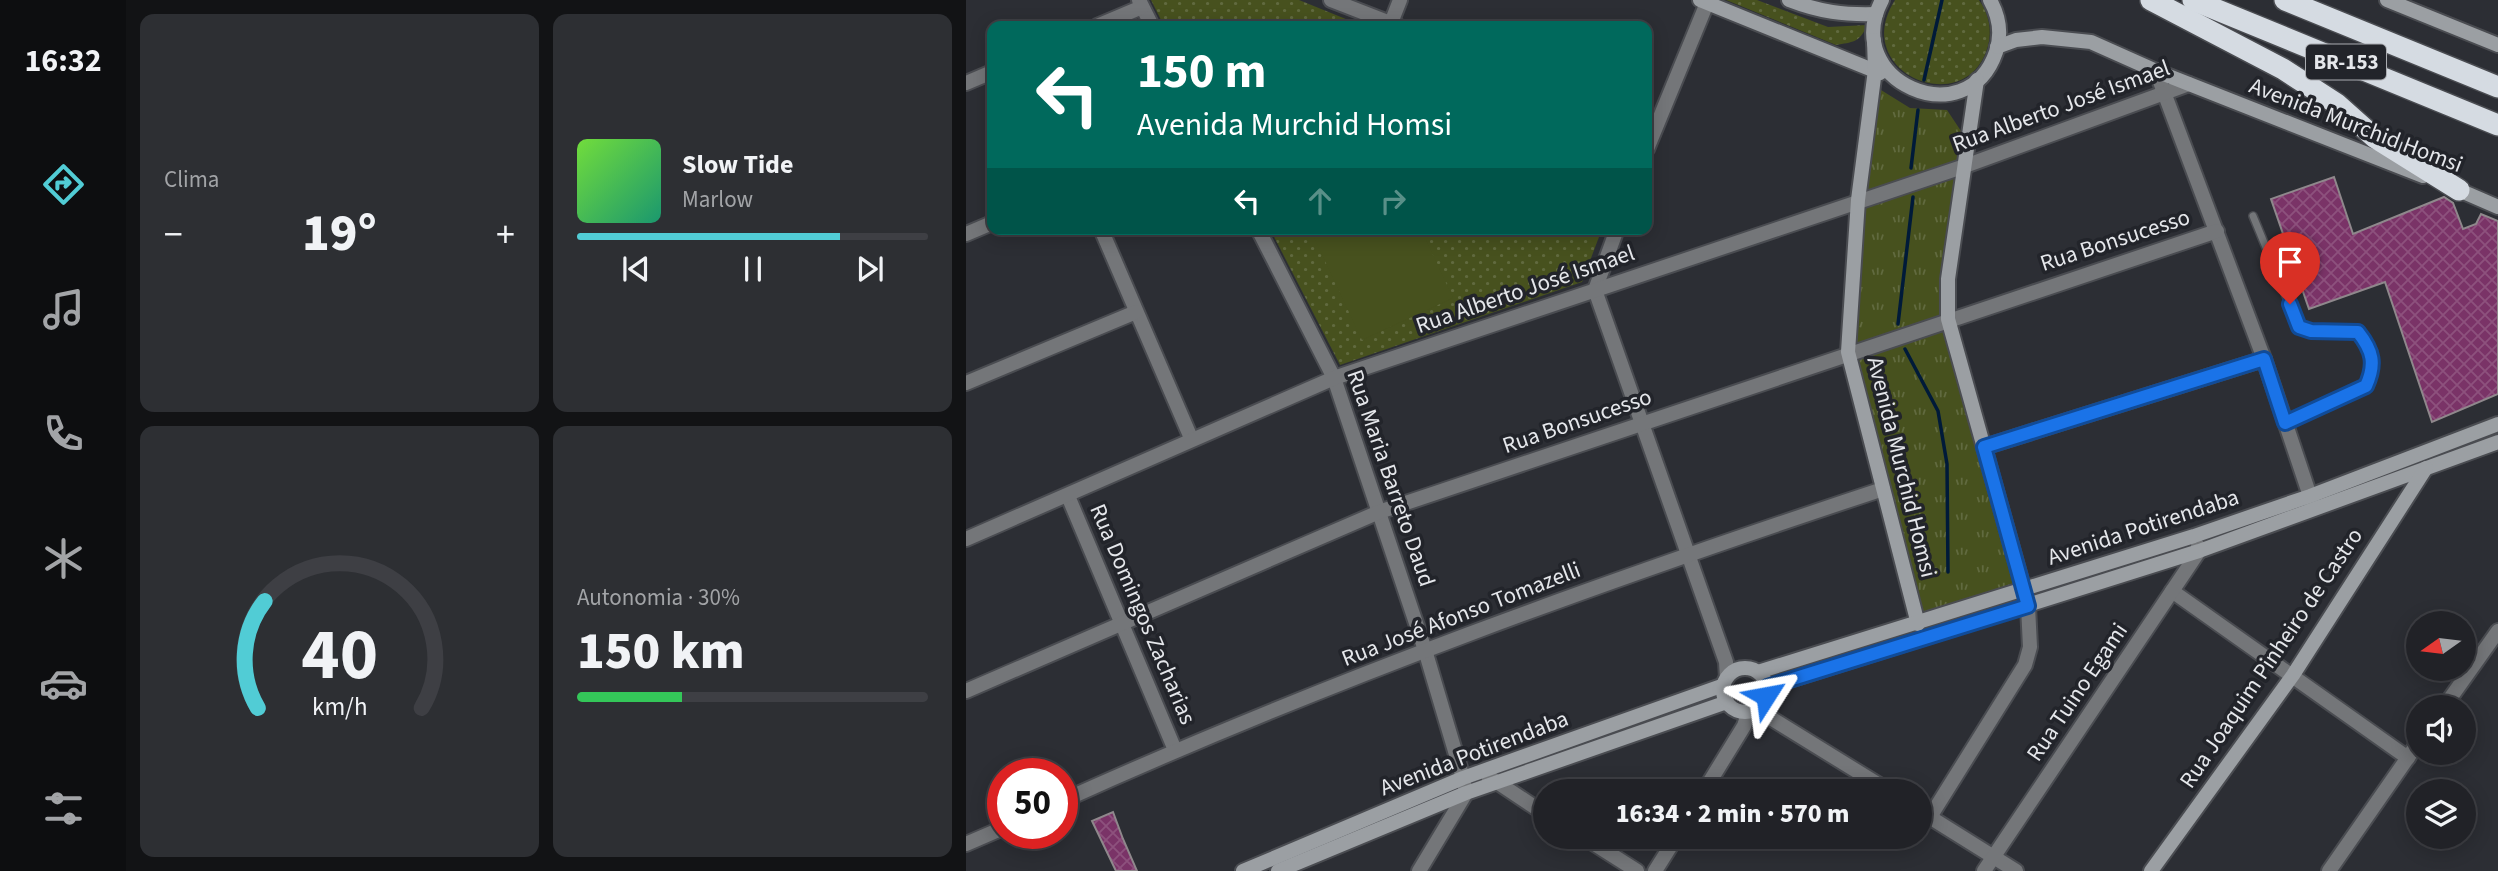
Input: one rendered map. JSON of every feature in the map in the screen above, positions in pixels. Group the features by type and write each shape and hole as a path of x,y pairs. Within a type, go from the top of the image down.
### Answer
{"highway":[{"path":"2151,0 2283,69 2337,104 2374,137 2459,190"},
{"name":"BR-153","path":"2193,0 2498,125"},
{"name":"BR-153","path":"2285,0 2498,88"}],"main road":[{"path":"1789,0 1819,12 1838,15 1879,5"},
{"path":"1703,1 1875,70 1912,90 1931,95 1960,90 1977,80 1993,59 1999,27 1990,0"},
{"path":"2387,0 2498,45"},
{"name":"Avenida Murchid Homsi","path":"1879,5 1874,40 1875,70 1858,200 1848,352 1919,624"},
{"name":"Avenida Murchid Homsi","path":"1997,47 2016,40 2068,38 2091,42 2156,71 2498,207"},
{"path":"1874,40 1883,64 1895,79"},
{"path":"1977,80 1948,279 1948,319 2028,606"},
{"name":"Avenida Potirendaba","path":"1252,869 1464,785 1495,782 1750,703 2028,606 2199,551 2498,424"},
{"name":"Avenida Potirendaba","path":"1758,672 1919,624 2194,536 2426,469 2498,442"},
{"name":"Rua Joaquim Pinheiro de Castro","path":"2151,871 2293,675 2441,447"},
{"path":"1747,668 1758,672 1750,703 1728,674 1747,668"},
{"name":"Avenida Potirendaba","path":"1278,871 1464,785 1481,771 1728,674"}],"street":[{"path":"1331,0 1384,21"},
{"path":"1395,21 1400,0"},
{"path":"1652,126 1703,1"},
{"path":"1106,21 1140,3 1149,21"},
{"path":"2156,71 2264,359 2312,503"},
{"path":"966,83 987,74"},
{"name":"Rua Alberto José Ismael","path":"966,539 1068,496 1191,438 1334,378 1965,166 2166,95 2189,84"},
{"path":"966,234 987,225"},
{"name":"Rua Bonsucesso","path":"966,691 1379,512 1848,352 2217,231"},
{"path":"1104,235 1191,438"},
{"name":"Rua Maria Barreto Daud","path":"1261,235 1334,378 1425,650 1464,785"},
{"path":"1615,235 1595,290 1728,674"},
{"path":"966,383 1136,312"},
{"path":"1984,447 2264,359"},
{"name":"Rua José Afonso Tomazelli","path":"1078,794 1175,750 1425,650 1687,554 1883,489"},
{"name":"Rua Domingos Zacharias","path":"1068,496 1175,750"},
{"path":"2194,536 2199,551"},
{"name":"Rua Tuino Egami","path":"1984,871 2199,551"},
{"path":"2172,591 2406,757"},
{"path":"1932,804 2025,666 2030,647 2028,606"},
{"path":"2453,695 2498,631"},
{"path":"1711,779 1744,726 1750,703 1870,779"},
{"path":"2329,871 2406,761"},
{"path":"1481,771 1533,806"},
{"path":"1419,871 1464,785"},
{"path":"1932,818 2016,871"},
{"path":"966,844 987,835"},
{"path":"1602,849 1637,871"},
{"path":"1655,871 1668,849"}],"lane":[{"path":"2253,216 2299,327 2311,331 2358,332 2368,345 2373,369 2366,386 2285,423"}],"green space":[{"path":"1151,0 1299,0 1351,21 1162,21"},
{"path":"1726,0 1757,0 1828,27 1867,25 1858,38 1836,45"},
{"path":"1895,0 1979,0 1989,22 1990,34 1988,46 1976,69 1958,81 1937,84 1916,79 1898,67 1887,49 1885,26"},
{"path":"1881,90 1910,108 1947,110 1967,140 1964,160 1864,193"},
{"path":"1961,171 1944,316 1852,346 1862,204"},
{"path":"1273,235 1600,235 1582,282 1340,365"},
{"path":"1313,235 1424,235 1453,298 1362,340"},
{"path":"1945,326 2017,585 1921,618 1854,357"}],"building":[{"path":"2334,177 2353,234 2444,197 2453,203 2463,229 2476,224 2481,214 2498,221 2498,394 2432,422 2385,282 2309,309 2271,199"},
{"path":"1113,812 1137,871 1116,871 1092,821"}],"waterway":[{"path":"1924,80 1942,0"},
{"path":"1911,168 1918,110"},
{"path":"1898,324 1913,197"},
{"path":"1905,349 1938,411 1947,464 1948,572"}],"route":[{"path":"1766,696 1767,687 2028,606 1984,447 2264,359 2285,423 2366,386 2373,369 2368,345 2358,332 2311,331 2299,327 2290,304"}]}
